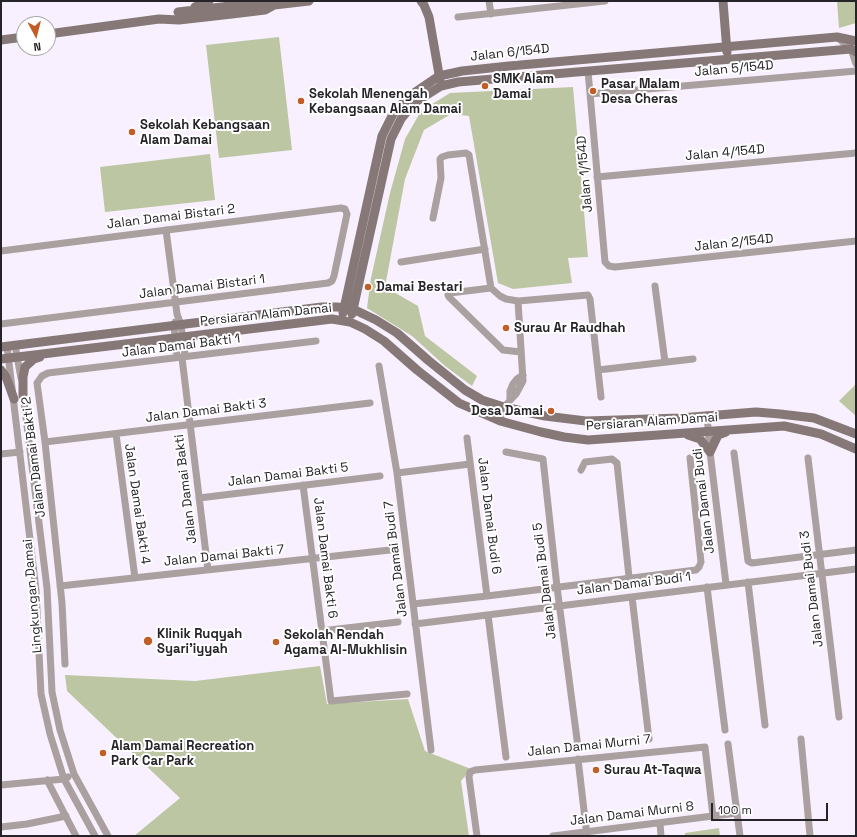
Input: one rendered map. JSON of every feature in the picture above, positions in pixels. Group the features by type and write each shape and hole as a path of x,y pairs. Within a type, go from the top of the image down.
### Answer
{"street":[{"path":"159,19 209,1"},
{"path":"240,1 252,4"},
{"path":"56,33 159,19 179,20 221,8 265,10 274,5 309,1"},
{"path":"421,1 429,17 441,86"},
{"path":"489,1 490,14"},
{"path":"458,18 605,1"},
{"path":"723,1 728,59"},
{"path":"178,12 265,2 274,5"},
{"path":"726,34 736,45 747,45"},
{"path":"712,48 719,46 726,34"},
{"name":"Jalan 6/154D","path":"346,321 382,136 393,114 408,97 439,76 462,71 837,37 854,47"},
{"path":"1,40 16,38"},
{"path":"854,47 856,64"},
{"name":"Jalan 6/154D","path":"349,306 391,139 401,119 414,103 441,86 458,82 854,47"},
{"path":"587,59 588,71"},
{"path":"437,64 449,70 462,71"},
{"path":"429,82 436,70 437,64"},
{"name":"Jalan 5/154D","path":"590,94 856,70"},
{"name":"Jalan 1/154D","path":"588,71 605,262 609,266 616,267"},
{"path":"433,218 441,178 440,159 448,155 466,153 469,155 491,288 506,299 518,301 588,295 590,299 601,397"},
{"name":"Jalan 4/154D","path":"597,177 856,153"},
{"name":"Jalan Damai Bistari 2","path":"1,251 341,208 345,209"},
{"name":"Jalan Damai Bistari 1","path":"1,324 328,283 332,281 347,214 345,209"},
{"path":"166,230 179,337"},
{"name":"Jalan 2/154D","path":"616,267 856,241"},
{"path":"401,262 484,249"},
{"path":"655,286 665,362"},
{"path":"491,288 450,293 448,295 503,350 521,352"},
{"path":"500,421 507,403 516,394 523,381 524,375 518,301"},
{"name":"Persiaran Alam Damai","path":"8,346 322,307 349,306 397,333 465,390 482,400 507,403 552,417 586,421 707,416 756,412 780,414 814,418 856,434"},
{"name":"Persiaran Alam Damai","path":"5,358 18,358 332,319 346,321 365,329 384,341 417,370 459,403 500,421 564,437 588,440 784,426 822,434 856,449"},
{"name":"Jalan Damai Bakti","path":"179,337 177,356 182,358 208,570"},
{"name":"Jalan Damai Bakti 1","path":"48,373 316,341"},
{"name":"Lingkungan Damai","path":"8,346 18,358 23,396 47,588 52,692 60,730 74,774 108,836"},
{"name":"Lingkungan Damai","path":"8,346 5,358 14,399 36,590 41,694 50,734 64,778 95,836"},
{"path":"23,396 23,377 25,367 34,359 57,352"},
{"path":"598,370 693,359"},
{"name":"Jalan Damai Budi 7","path":"380,366 397,472 431,750"},
{"path":"1,370 6,377 14,399"},
{"name":"Jalan Damai Bakti 2","path":"48,373 42,376 37,383 45,442 60,586 65,664"},
{"name":"Jalan Damai Bakti 3","path":"45,442 370,403"},
{"name":"Jalan Damai Budi","path":"707,416 726,584"},
{"path":"683,433 700,439 710,452 718,435 732,429"},
{"name":"Jalan Damai Bakti 4","path":"116,434 135,578"},
{"name":"Jalan Damai Budi 6","path":"467,438 487,596"},
{"path":"1,454 20,452"},
{"name":"Jalan Damai Budi 5","path":"506,452 543,459 557,587 578,747"},
{"path":"734,453 748,561 752,563 856,550"},
{"name":"Jalan Damai Budi","path":"629,577 696,570 699,567 701,562 690,458"},
{"name":"Jalan Damai Budi 3","path":"808,458 839,717"},
{"path":"413,604 487,596 629,577 617,463 612,459 585,462 581,470"},
{"path":"397,472 470,464"},
{"name":"Jalan Damai Bakti 5","path":"200,498 380,476"},
{"name":"Jalan Damai Bakti 6","path":"303,485 331,702 407,694"},
{"name":"Jalan Damai Bakti 7","path":"60,586 390,550"},
{"name":"Jalan Damai Budi 1","path":"415,624 822,572 856,569"},
{"path":"748,582 765,725"},
{"path":"707,587 725,730"},
{"path":"632,597 650,739"},
{"path":"488,615 506,756"},
{"path":"321,631 398,622"},
{"path":"800,738 810,836"},
{"path":"728,744 740,836"},
{"name":"Jalan Damai Murni 7","path":"477,836 469,777 470,772 475,770 705,747 713,816"},
{"path":"578,759 587,834"},
{"path":"1,784 64,778 74,774"},
{"path":"47,780 76,836"},
{"name":"Jalan Damai Murni 8","path":"553,836 587,834 737,813"},
{"path":"1,827 27,824 66,816"},
{"path":"660,823 661,836"}],"green space":[{"path":"837,1 856,1 856,23 839,28"},
{"path":"279,37 292,150 219,158 206,45"},
{"path":"573,87 588,257 568,258 572,283 513,289 498,283 469,116 451,114 424,130 405,179 385,287 418,306 425,336 477,376 472,386 445,366 412,336 367,308 371,278 390,193 405,139 421,111 450,93"},
{"path":"210,154 215,200 105,212 100,167"},
{"path":"856,384 856,416 839,401"},
{"path":"320,666 327,704 408,699 425,751 471,769 461,781 469,836 134,836 180,798 67,691 65,675 195,681"},
{"path":"719,828 720,836 685,836 685,833"}],"place":[{"name":"SMK Alam Damai","path":"485,86"},
{"name":"Pasar Malam Desa Cheras","path":"593,91"},
{"name":"Sekolah Menengah Kebangsaan Alam Damai","path":"301,101"},
{"name":"Sekolah Kebangsaan Alam Damai","path":"132,132"},
{"name":"Damai Bestari","path":"368,287"},
{"name":"Surau Ar Raudhah","path":"506,328"},
{"name":"Desa Damai","path":"551,411"},
{"name":"Klinik Ruqyah Syari'iyyah","path":"148,641"},
{"name":"Sekolah Rendah Agama Al-Mukhlisin","path":"276,642"},
{"name":"Alam Damai Recreation Park Car Park","path":"103,753"},
{"name":"Surau At-Taqwa","path":"596,770"}]}
